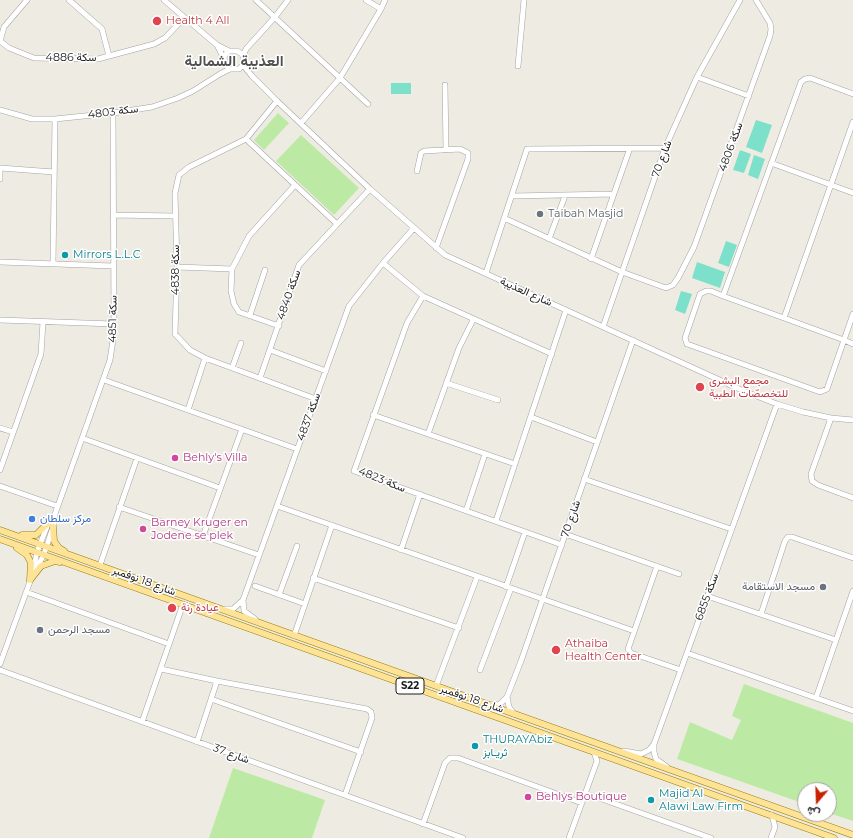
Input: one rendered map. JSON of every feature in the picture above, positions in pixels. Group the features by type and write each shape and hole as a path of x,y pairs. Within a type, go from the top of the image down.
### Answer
{"main road":[{"path":"2,530 26,536 36,535 51,524 54,541 56,544 63,550 80,558"},
{"name":"شارع 18 نوفمبر","path":"2,530 294,636 853,835"},
{"name":"شارع 18 نوفمبر","path":"1,540 67,562 834,838"},
{"path":"1,540 24,551 29,557 31,563 31,578"},
{"path":"31,578 40,566 55,561 67,562"}],"street":[{"name":"سكة 4886","path":"27,0 4,28 0,41 9,48 34,58 98,59 154,44 165,38 184,18"},
{"path":"69,0 102,29 109,56"},
{"path":"164,0 217,45 229,51 234,50 241,54 243,65 237,70 230,69 224,62 217,45"},
{"path":"256,0 368,104"},
{"path":"241,54 275,17 288,0"},
{"path":"366,0 381,9"},
{"path":"301,123 340,78 381,9 384,0"},
{"path":"518,66 524,0"},
{"name":"شارع 70","path":"603,327 665,148 697,77 740,0"},
{"name":"سكة 4806","path":"622,272 666,288 673,285 678,278 694,248 770,36 770,23 756,0"},
{"path":"220,74 226,54 229,51"},
{"name":"شارع العذيبة","path":"243,65 277,101 370,189 445,255 746,392 777,404 831,418 853,420"},
{"name":"سكة 4803","path":"0,110 32,119 113,114 152,107 178,98 230,69"},
{"name":"شارع العذيبة","path":"237,70 252,76"},
{"path":"697,77 749,96"},
{"path":"723,296 801,82 810,78 853,94"},
{"path":"445,85 446,150"},
{"name":"سكة 4838","path":"277,101 246,139 190,167 179,175 175,193 177,267 175,334 190,350 205,358 316,399"},
{"name":"سكة 4851","path":"31,578 47,546 54,514 110,360 114,324 113,114"},
{"path":"53,264 55,118"},
{"path":"784,318 853,122"},
{"path":"246,139 337,224"},
{"path":"591,258 630,148"},
{"path":"486,274 528,149 665,148"},
{"path":"416,171 421,153 424,151 464,150 468,152 436,248"},
{"path":"771,163 853,193"},
{"path":"0,178 0,168 54,172"},
{"path":"279,326 239,312 234,304 231,291 232,269 249,236 295,185"},
{"name":"سكة 4840","path":"260,378 300,265 370,189"},
{"path":"512,196 614,194"},
{"path":"550,239 565,196"},
{"path":"113,215 175,216"},
{"path":"504,218 622,272"},
{"name":"سكة 4837","path":"243,600 349,306 414,228"},
{"path":"0,262 113,266"},
{"path":"384,263 423,296 473,320 552,354"},
{"path":"177,267 232,269"},
{"path":"250,316 265,270"},
{"path":"853,314 844,340 827,389 820,392 687,344 685,338 700,294 706,290 844,340 853,344"},
{"name":"سكة 4823","path":"423,296 407,323 354,471 562,544"},
{"path":"496,521 566,310"},
{"path":"0,320 114,324"},
{"path":"428,434 459,348 473,320"},
{"path":"0,470 41,354 43,322"},
{"name":"شارع 70","path":"507,697 543,600 633,340"},
{"path":"232,368 241,343"},
{"path":"270,350 326,371"},
{"path":"188,410 205,358"},
{"path":"104,380 297,449"},
{"path":"446,383 498,400"},
{"name":"سكة 6855","path":"654,744 777,404"},
{"path":"373,415 515,464"},
{"path":"531,417 597,442"},
{"path":"831,418 811,474 812,480 818,485 853,498"},
{"path":"0,428 13,432"},
{"path":"203,536 242,429"},
{"path":"82,438 220,488"},
{"path":"466,511 486,454"},
{"path":"100,565 137,458"},
{"path":"584,479 732,530"},
{"path":"0,486 57,506"},
{"path":"401,550 420,494"},
{"path":"277,506 634,631"},
{"path":"119,507 259,555"},
{"name":"سكة 4851","path":"0,664 31,578 37,552 51,524"},
{"path":"294,636 332,525"},
{"path":"480,670 525,532"},
{"path":"566,534 679,574"},
{"path":"761,614 785,541 788,537 792,536 853,558"},
{"path":"279,595 297,546"},
{"path":"657,566 628,650 629,652 681,670"},
{"path":"436,686 459,628 477,576"},
{"path":"313,578 459,628"},
{"path":"255,586 305,604"},
{"path":"816,698 853,591"},
{"path":"26,592 169,644"},
{"path":"708,596 836,640"},
{"path":"221,609 232,609 243,600"},
{"path":"243,600 244,611 260,623"},
{"path":"142,722 183,604"},
{"path":"687,653 853,711"},
{"path":"161,669 367,709 371,712 372,718 346,795"},
{"name":"شارع 37","path":"0,670 463,838"},
{"path":"197,742 217,681"},
{"path":"484,703 499,705 507,697"},
{"path":"507,697 509,707 514,714"},
{"path":"212,699 361,752"},
{"path":"610,748 641,754 649,750 654,744"},
{"path":"654,744 656,759 664,765 691,778"},
{"path":"594,752 597,761"},
{"path":"569,838 597,761 605,756"},
{"path":"423,824 445,763 450,758 458,758 582,803"},
{"path":"585,793 710,838"},
{"path":"771,838 775,827 772,815"},
{"path":"775,827 785,820"}],"green space":[{"path":"278,113 289,123 264,150 254,140"},
{"path":"301,135 359,188 334,215 276,161"},
{"path":"744,684 853,723 853,821 837,816 837,782 797,782 797,801 677,759 690,722 732,740 741,720 732,716"},
{"path":"233,768 325,800 312,838 209,838"}],"shaded area":[{"path":"391,83 411,83 411,94 391,94"},
{"path":"756,120 772,125 762,153 746,147"},
{"path":"740,150 751,154 744,173 733,170"},
{"path":"754,155 765,159 758,179 748,175"},
{"path":"726,241 737,245 729,267 718,263"},
{"path":"697,262 725,272 720,288 692,278"},
{"path":"681,291 692,294 685,314 675,310"}],"place":[{"name":"Health 4 All","path":"157,21"},
{"name":"Taibah Masjid","path":"540,214"},
{"name":"Mirrors L.L.C","path":"65,255"},
{"name":"مجمع البشرى للتخصصّات الطبية","path":"700,387"},
{"name":"Behly's Villa","path":"175,458"},
{"name":"مركز سلطان","path":"32,519"},
{"name":"Barney Kruger en Jodene se plek","path":"143,529"},
{"name":"مسجد الاستقامة","path":"823,587"},
{"name":"عيادة رنة","path":"172,608"},
{"name":"مسجد الرحمن","path":"40,630"},
{"name":"Athaiba Health Center","path":"556,650"},
{"name":"THURAYAbiz ثريـابز","path":"475,746"},
{"name":"Behlys Boutique","path":"528,797"},
{"name":"Majid Al Alawi Law Firm","path":"651,800"}],"district":[{"name":"العذيبة الشمالية","path":"234,62"}]}
